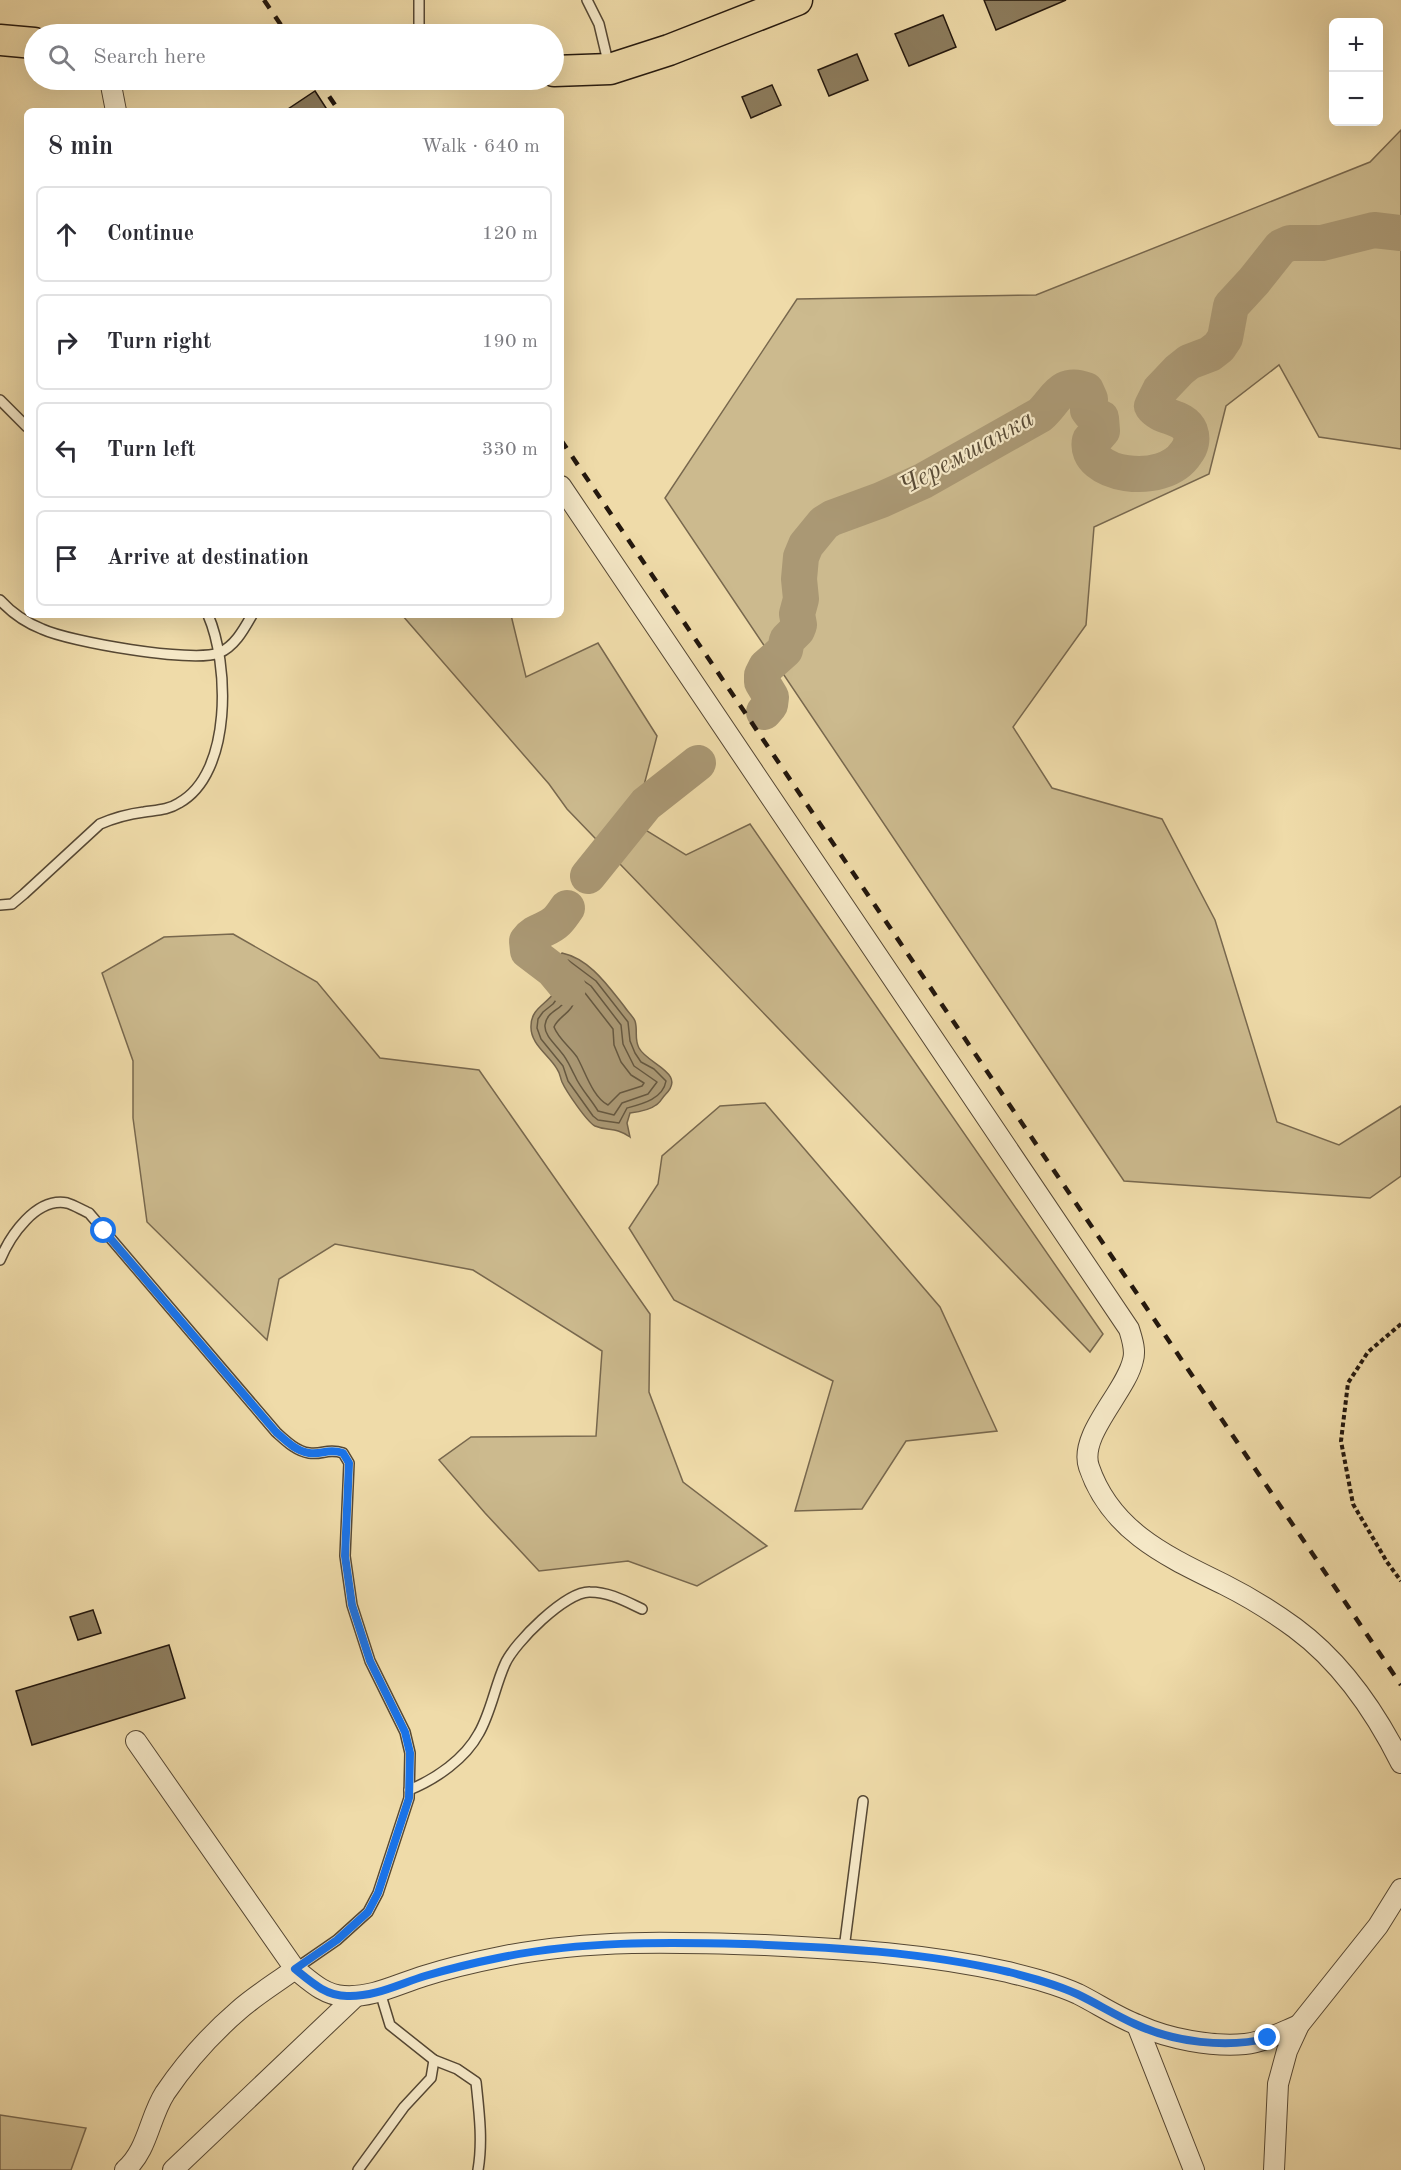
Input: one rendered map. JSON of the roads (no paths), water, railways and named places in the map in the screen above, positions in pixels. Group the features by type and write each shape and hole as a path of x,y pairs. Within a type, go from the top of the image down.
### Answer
{"main road":[{"path":"564,71 610,69 669,50 797,0"},
{"path":"0,40 24,42"}],"street":[{"path":"112,90 115,108"},
{"path":"564,490 1129,1329 1134,1358 1127,1379 1096,1427 1089,1443 1088,1464 1107,1504 1128,1528 1149,1545 1268,1610 1296,1629 1327,1656 1357,1690 1388,1737 1401,1763"},
{"path":"136,1741 295,1969 329,1994 356,1996 380,1992 423,1976 528,1952 573,1947 669,1943 844,1949 974,1964 1076,1993 1137,2025 1161,2034 1209,2042 1247,2044 1299,2025"},
{"path":"1274,2170 1278,2084 1287,2051 1299,2025 1378,1926 1401,1889"},
{"path":"124,2170 144,2146 154,2116 165,2095 196,2051 239,2009 295,1969"},
{"path":"173,2170 356,1996"},
{"path":"1137,2025 1194,2170"}],"lane":[{"path":"419,0 419,24"},
{"path":"587,0 601,33 610,69"},
{"path":"0,400 24,424"},
{"path":"0,600 24,617"},
{"path":"26,618 43,630 69,639 178,656 200,657 219,653 229,647 250,618"},
{"path":"0,905 12,904 100,824 114,818 166,809 186,799 204,776 217,745 221,727 223,688 219,653 209,618"},
{"path":"0,1260 19,1227 30,1215 48,1205 66,1203 89,1213 276,1432 293,1447 309,1453 331,1449 343,1453 349,1463 345,1556 352,1605 370,1661 405,1732 410,1753 409,1790 402,1826 378,1893 368,1912 337,1940 295,1969"},
{"path":"409,1790 429,1782 454,1763 479,1733 505,1662 520,1639 562,1602 587,1591 613,1596 642,1609"},
{"path":"844,1949 863,1801"},
{"path":"380,1992 390,2025 434,2060 457,2068 476,2082 480,2156 478,2170"},
{"path":"358,2170 404,2107 431,2078 434,2060"}],"water":[{"path":"562,953 590,967 605,982 634,1019 637,1041 643,1054 664,1069 672,1081 671,1087 657,1104 630,1113 627,1123 630,1137 620,1131 600,1128 591,1123 572,1099 554,1064 534,1038 531,1026 533,1015 554,993 549,974"}],"waterway":[{"name":"Черемшанка","path":"764,712 770,705 771,697 762,682 762,675 766,667 785,650 787,640 797,630 799,625 797,614 801,599 799,579 801,557 806,545 824,523 923,481 1040,415 1059,394 1070,388 1086,390 1090,399 1088,410 1091,414 1101,418 1102,431 1095,439 1090,440 1091,452 1098,462 1111,469 1143,474 1160,471 1175,464 1189,448 1190,431 1182,422 1161,413 1152,406 1160,390 1179,370 1189,362 1210,354 1219,347 1225,338 1231,306 1281,247 1290,243 1322,243 1374,230 1401,233"},
{"name":"Черемшанка","path":"588,876 646,804 698,763"},
{"name":"Черемшанка","path":"567,908 553,924 534,934 527,941 528,951 553,970 568,988"}],"railway":[{"path":"264,0 280,24"},
{"path":"325,90 337,108"},
{"path":"564,444 1401,1685"}]}
